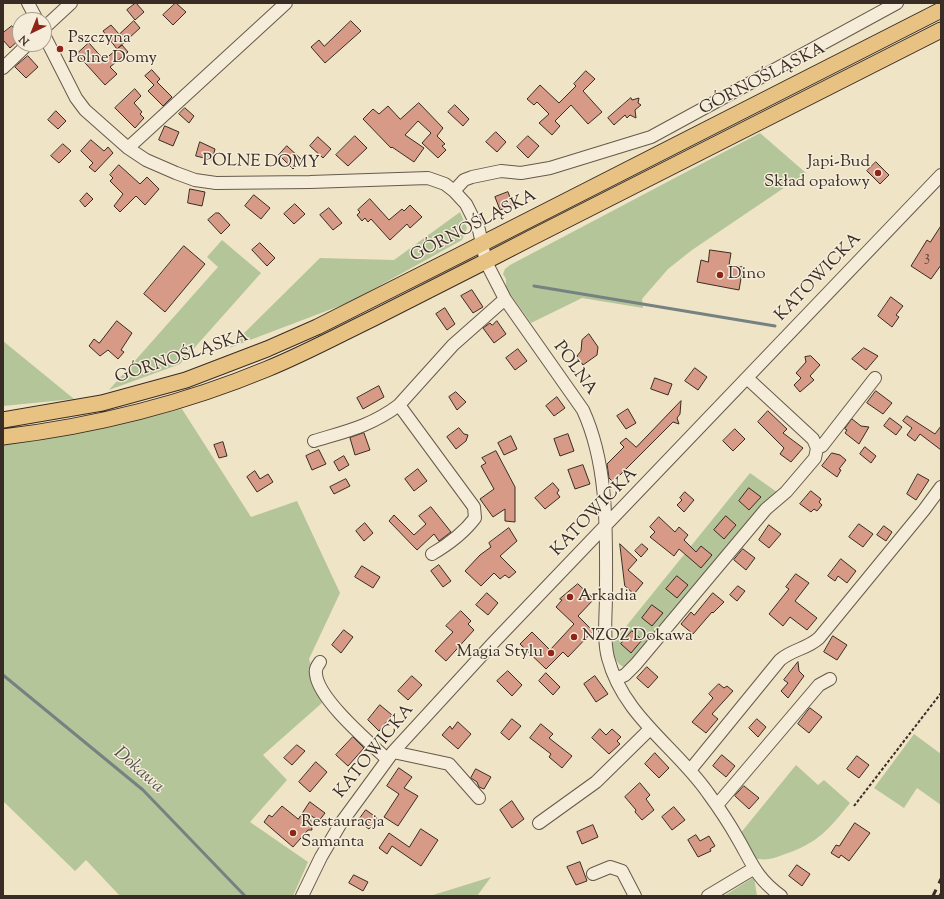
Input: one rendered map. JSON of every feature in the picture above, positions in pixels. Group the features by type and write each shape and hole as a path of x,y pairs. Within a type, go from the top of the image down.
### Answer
{"main road":[{"name":"GÓRNOŚLĄSKA","path":"3,420 102,403 186,380 220,368 317,327 941,10"},
{"path":"3,437 40,432 109,419 207,392 267,369 307,351 486,262 941,30"}],"street":[{"path":"28,3 33,12"},
{"path":"52,21 71,3"},
{"path":"128,148 286,3"},
{"path":"454,191 464,180 472,176 501,171 521,173 550,168 650,137 897,3"},
{"name":"POLNE DOMY","path":"52,50 76,98 85,110 128,148 146,160 195,180 216,183 310,182 416,177 437,180 454,191 472,214 479,230 481,245"},
{"path":"3,68 20,52"},
{"name":"KATOWICKA","path":"302,896 321,857 341,823 390,756 494,642 939,180"},
{"name":"POLNA","path":"481,245 486,262 505,299 583,410 592,429 602,482 606,526 606,649 616,679 649,730 690,769 717,805 753,869 774,894"},
{"path":"314,441 370,424 399,405 453,345 505,299"},
{"path":"616,679 625,675 636,664 766,509 786,492 815,458 817,448 813,439 747,378"},
{"path":"817,448 822,446 875,378"},
{"path":"399,405 474,507 475,518 467,529 448,545 432,554"},
{"path":"690,769 780,660 790,652 811,645 819,638 924,510 941,487"},
{"path":"320,662 316,669 316,675 320,686 341,715 390,756 449,764 479,798"},
{"path":"717,805 819,684 830,679"},
{"path":"539,823 596,782 649,730"},
{"path":"594,874 610,867 622,871 635,896"},
{"path":"708,896 753,869"}],"path":[{"path":"854,806 941,693"}],"green space":[{"path":"760,133 806,173 692,250 668,269 642,299 643,308 582,298 531,323 506,288 506,279 503,274 505,269 510,265"},
{"path":"460,212 467,228 462,240 350,302 229,348 320,258 394,260"},
{"path":"222,240 261,273 180,364 109,390 218,267 207,257"},
{"path":"3,341 74,399 3,406"},
{"path":"182,409 251,517 297,501 340,593 309,659 322,703 263,755 287,780 250,822 308,862 293,896 120,896 86,860 75,871 3,801 3,443 46,439"},
{"path":"750,473 781,495 626,668 619,664 613,653 611,645"},
{"path":"914,734 941,754 941,805 917,788 904,808 874,788"},
{"path":"796,765 818,785 824,780 850,803 829,828 815,840 796,850 773,858 752,858 739,835"},
{"path":"491,877 477,896 430,896"},
{"path":"754,877 757,896 724,896"}],"building":[{"path":"136,3 144,12 135,20 127,10"},
{"path":"176,3 186,12 173,25 163,15"},
{"path":"134,21 140,28 117,49 103,31 111,25 119,34"},
{"path":"351,21 361,31 325,63 311,47 319,40 324,46"},
{"path":"12,26 12,46 10,48 3,40 3,33"},
{"path":"89,43 104,60 122,45 128,52 110,67 117,74 105,85 77,54"},
{"path":"28,56 38,67 26,78 15,67"},
{"path":"152,70 160,79 157,82 172,97 163,106 148,91 154,85 145,76"},
{"path":"586,71 595,79 583,91 602,112 588,124 571,105 555,121 560,126 552,135 539,123 549,114 537,102 534,105 527,99 540,85 559,103 576,86 574,84"},
{"path":"135,89 141,96 134,103 142,112 140,114 144,118 135,128 115,108"},
{"path":"631,98 632,100 639,98 638,103 641,105 635,110 636,118 630,115 627,118 625,115 614,125 608,118"},
{"path":"419,103 443,128 437,136 445,144 442,146 446,150 438,158 422,143 431,133 418,121 405,135 424,148 414,162 392,147 391,148 363,119 373,109 379,114 388,106 400,119"},
{"path":"455,105 469,119 463,126 448,112"},
{"path":"185,108 194,116 189,123 179,114"},
{"path":"56,111 66,121 58,129 48,120"},
{"path":"165,126 179,132 173,146 159,140"},
{"path":"496,132 506,142 497,152 486,142"},
{"path":"355,136 367,148 348,166 336,155"},
{"path":"528,136 539,146 528,158 517,147"},
{"path":"318,137 331,149 323,158 310,146"},
{"path":"91,140 104,151 108,147 113,153 95,172 89,167 93,163 81,151"},
{"path":"200,142 215,149 212,160 196,156"},
{"path":"63,144 71,151 59,163 51,156"},
{"path":"287,146 302,160 293,169 279,155"},
{"name":"Japi-Bud Skład opałowy","path":"876,162 889,175 880,184 867,171"},
{"path":"119,165 140,184 147,177 159,189 145,205 136,196 120,212 114,206 123,194 110,181 113,178 110,175"},
{"path":"190,189 205,192 202,206 188,203"},
{"path":"508,192 513,205 500,210 495,197"},
{"path":"87,193 93,199 85,207 80,201"},
{"path":"254,195 270,208 261,219 245,206"},
{"path":"370,199 389,220 402,209 404,211 410,205 422,217 410,228 407,224 390,240 371,219 368,222 365,218 362,221 357,215 360,212 358,210"},
{"path":"295,204 305,214 294,224 284,214"},
{"path":"329,208 342,223 333,230 320,215"},
{"path":"216,213 219,213 230,225 221,234 208,220"},
{"path":"941,226 941,265 931,279 911,266 927,240 930,242"},
{"path":"260,243 275,258 267,266 252,250"},
{"path":"184,246 205,264 165,312 144,294"},
{"name":"Dino","path":"710,250 731,253 729,265 743,267 739,290 697,282 701,260 708,262"},
{"path":"472,290 483,307 473,313 461,296"},
{"path":"891,297 903,306 896,315 899,317 892,327 878,316"},
{"path":"445,308 455,324 447,330 436,314"},
{"path":"117,321 132,333 121,350 124,352 118,359 108,350 100,356 89,346 94,339 99,343"},
{"path":"497,321 506,334 494,343 483,328 490,323 492,325"},
{"path":"589,334 598,347 597,355 583,365 577,356 581,351 582,340"},
{"path":"864,348 878,356 866,370 852,359"},
{"path":"518,349 527,361 515,370 506,358"},
{"path":"811,356 820,365 810,376 814,380 800,392 794,385 801,378 796,373 806,362 805,357"},
{"path":"695,368 707,377 698,390 685,381"},
{"path":"655,378 672,384 668,395 651,389"},
{"path":"379,386 384,397 363,409 357,398"},
{"path":"876,391 892,403 883,414 867,403"},
{"path":"456,392 466,402 457,410 449,397"},
{"path":"557,397 565,408 554,416 546,406"},
{"path":"681,401 680,414 677,418 679,424 673,422 613,482 609,478 607,464 624,447 620,443 626,438 636,447"},
{"path":"628,409 636,423 626,429 617,416"},
{"path":"768,411 787,429 783,433 803,448 791,462 780,454 784,448 758,422"},
{"path":"907,416 935,434 941,426 941,450 920,434 915,441 907,435 912,428 903,421"},
{"path":"890,418 902,427 896,435 884,426"},
{"path":"852,419 861,426 869,427 859,444 845,433 847,430 845,429"},
{"path":"459,428 464,434 468,435 466,441 456,449 447,437"},
{"path":"735,429 745,439 733,451 723,441"},
{"path":"364,433 370,450 355,455 350,438"},
{"path":"568,434 574,451 560,456 554,439"},
{"path":"511,436 517,449 504,455 498,443"},
{"path":"223,442 227,456 219,458 214,445"},
{"path":"865,447 876,456 871,463 860,454"},
{"path":"319,450 326,464 312,470 306,456"},
{"path":"496,451 515,487 515,522 505,521 505,509 493,517 480,499 494,489 481,466 486,463 482,458"},
{"path":"832,453 840,455 846,460 839,469 841,470 837,477 822,466"},
{"path":"344,456 349,465 339,471 334,462"},
{"path":"583,465 590,484 575,489 568,470"},
{"path":"418,469 427,481 414,491 405,479"},
{"path":"255,471 260,479 268,474 273,482 257,492 247,477"},
{"path":"918,474 929,480 916,500 907,494"},
{"path":"346,479 350,486 334,494 330,487"},
{"path":"553,483 559,490 557,493 560,497 545,509 535,498"},
{"path":"749,488 761,497 749,510 739,501"},
{"path":"811,491 821,499 819,502 822,505 817,511 814,509 811,512 800,504"},
{"path":"685,492 694,500 684,512 677,505 682,500 680,498"},
{"path":"431,507 451,532 439,541 434,534 417,550 389,521 394,515 414,535 426,524 419,516"},
{"path":"726,516 736,525 724,539 714,530"},
{"path":"659,517 675,532 679,527 688,535 684,540 696,552 701,546 712,555 701,568 679,549 674,556 650,537 655,532 650,527"},
{"path":"365,523 373,533 364,541 356,531"},
{"path":"859,524 873,534 863,547 849,537"},
{"path":"769,525 781,534 769,548 759,540"},
{"path":"884,526 892,532 886,541 877,535"},
{"path":"509,528 517,541 500,556 516,572 509,578 505,575 500,579 494,573 481,586 465,571 480,555 491,547 489,543"},
{"path":"620,544 637,560 628,570 643,583 634,594 625,586"},
{"path":"642,544 648,549 641,557 635,551"},
{"path":"743,549 755,558 746,570 734,560"},
{"path":"841,559 856,571 847,583 838,576 835,581 828,576"},
{"path":"439,565 451,581 443,587 431,571"},
{"path":"362,566 380,577 373,588 355,577"},
{"path":"796,574 809,583 795,601 817,618 807,630 790,617 783,626 769,614 789,589 786,587"},
{"path":"677,576 688,585 677,598 666,589"},
{"path":"578,584 594,599 578,616 593,631 568,657 563,652 546,669 520,644 532,632 550,650 574,624 556,607 562,600 560,599"},
{"path":"738,586 745,591 737,601 730,595"},
{"path":"487,593 498,603 488,615 476,605"},
{"path":"713,593 724,602 713,613 712,612 693,634 681,624 691,612 694,615"},
{"path":"652,605 663,613 652,626 642,618"},
{"path":"461,611 471,621 468,624 474,630 446,661 435,651 453,632 446,626"},
{"path":"344,630 353,637 341,653 332,645"},
{"path":"632,631 642,640 631,653 621,644"},
{"path":"833,636 847,645 837,660 824,652"},
{"path":"798,662 799,671 804,676 788,698 781,691 788,683 784,680"},
{"path":"647,667 658,677 648,688 637,678"},
{"path":"508,671 522,685 512,696 497,681"},
{"path":"546,673 560,687 553,695 539,681"},
{"path":"412,676 422,685 408,700 398,691"},
{"path":"595,676 608,694 596,702 584,684"},
{"path":"719,684 724,688 727,686 733,691 712,714 718,719 706,733 692,722 713,698 709,694"},
{"path":"380,705 392,715 379,731 368,720"},
{"path":"810,708 822,717 809,733 798,724"},
{"path":"512,719 521,726 509,740 501,733"},
{"path":"757,719 766,727 758,737 749,728"},
{"path":"458,722 471,734 458,749 442,735 450,726 452,729"},
{"path":"541,724 553,734 549,738 572,756 562,768 549,757 551,754 530,738"},
{"path":"600,729 606,735 612,729 621,737 617,741 620,744 609,754 592,738"},
{"path":"353,737 364,748 348,766 336,755"},
{"path":"297,745 305,751 292,765 284,758"},
{"path":"655,753 669,768 659,778 645,764"},
{"path":"722,755 735,766 726,777 713,766"},
{"path":"857,756 869,765 859,778 847,769"},
{"path":"316,762 327,772 310,792 299,782"},
{"path":"399,768 412,777 404,788 418,796 398,826 384,817 399,794 387,786"},
{"path":"476,769 491,777 484,789 479,787 477,782 471,778"},
{"path":"640,783 650,795 646,799 654,810 642,820 625,797"},
{"path":"744,786 759,798 749,809 735,796"},
{"path":"512,801 524,819 512,828 500,810"},
{"path":"310,802 325,813 319,821 310,815 312,830 308,830 293,847 264,822 269,815 272,817 282,806 298,819"},
{"path":"674,807 685,820 672,830 662,817"},
{"path":"366,810 377,818 369,829 358,821"},
{"path":"855,823 870,833 849,861 841,855 839,858 831,853 836,845 839,846"},
{"path":"593,825 598,837 582,844 577,832"},
{"path":"421,829 438,840 421,866 392,846 387,854 379,848 389,833 409,847"},
{"path":"696,835 700,841 709,836 715,846 710,849 711,851 698,857 688,840"},
{"path":"580,862 587,881 576,885 567,867"},
{"path":"797,865 810,874 802,886 789,876"},
{"path":"354,875 368,882 363,891 349,883"}],"waterway":[{"path":"534,286 775,326"},
{"name":"Dokawa","path":"3,675 143,790 245,896"}],"railway":[{"path":"933,896 941,879"}],"place":[{"name":"Pszczyna Polne Domy","path":"60,49"},
{"name":"Japi-Bud Skład opałowy","path":"878,173"},
{"name":"Dino","path":"720,275"},
{"name":"Arkadia","path":"570,597"},
{"name":"NZOZ Dokawa","path":"574,637"},
{"name":"Magia Stylu","path":"551,653"},
{"name":"Restauracja Samanta","path":"293,833"}]}
